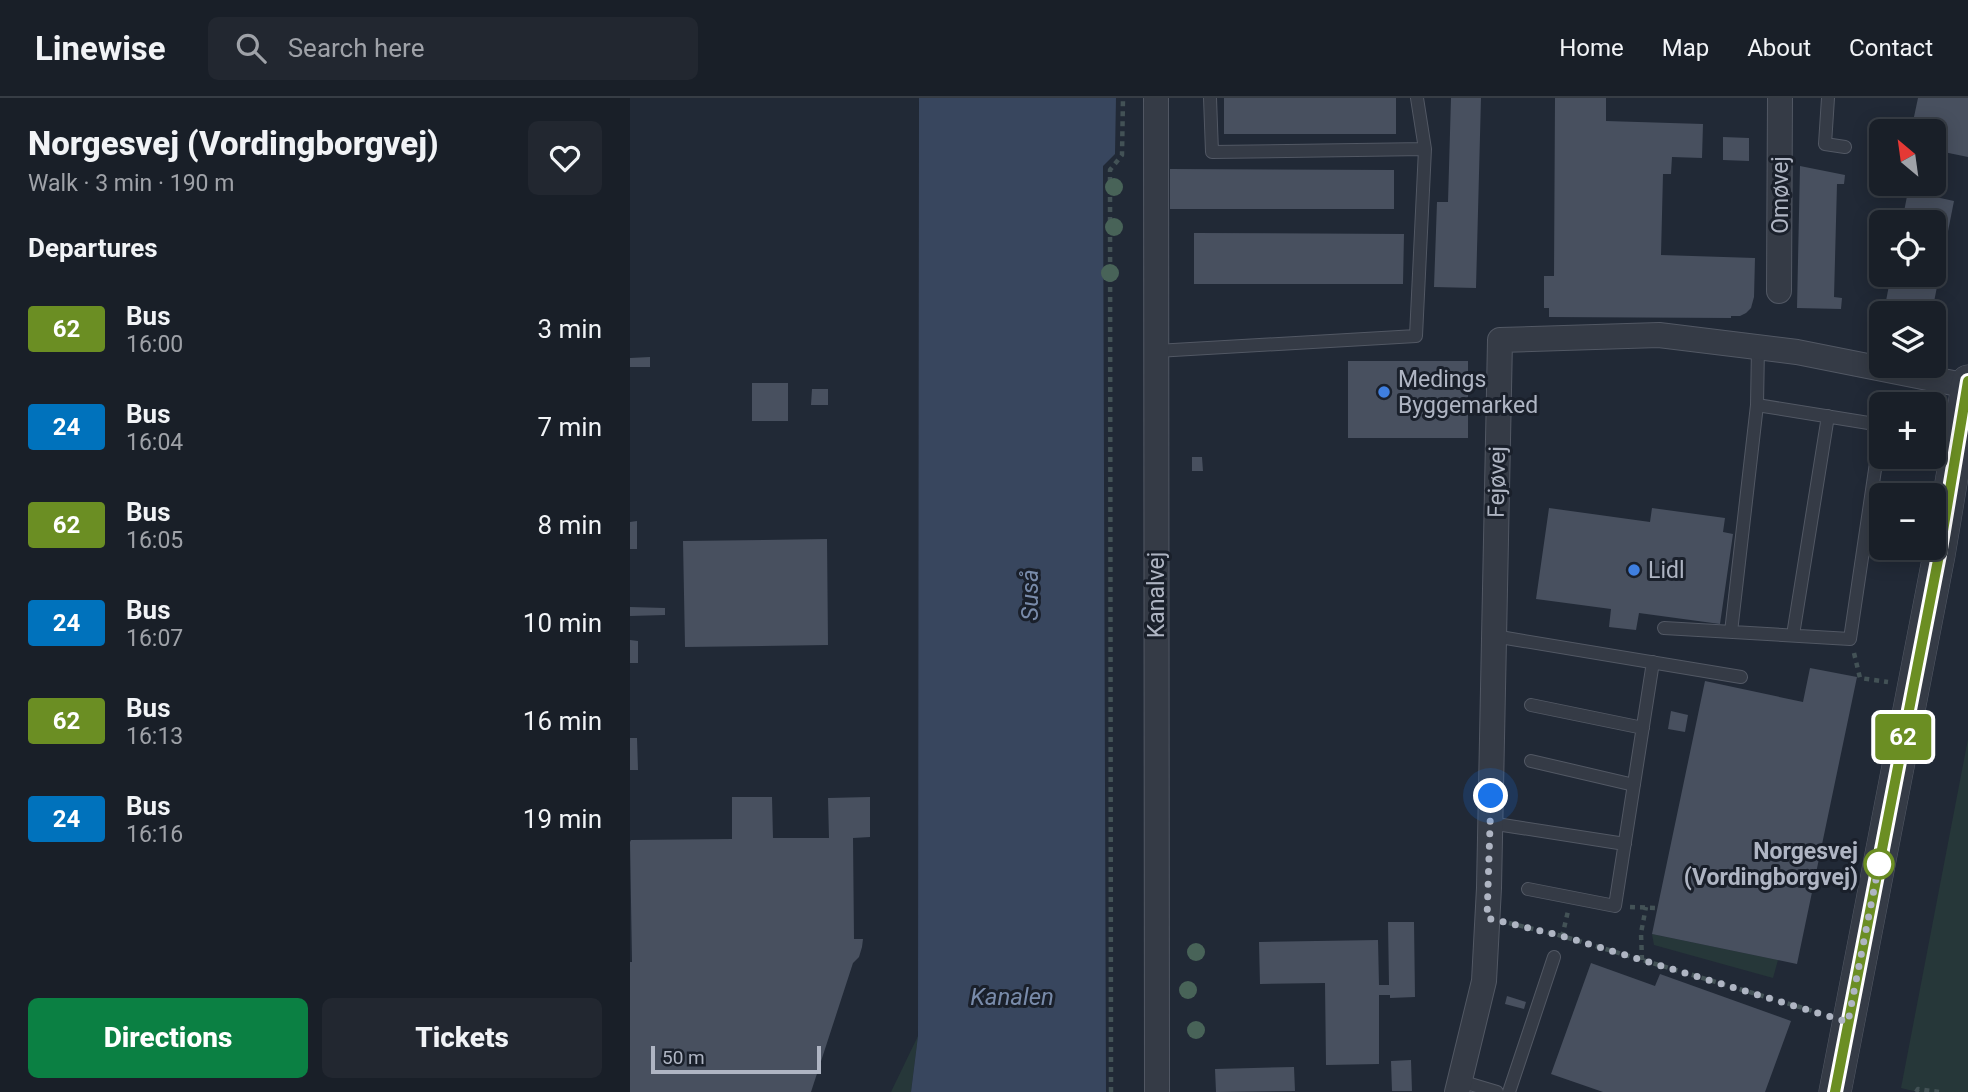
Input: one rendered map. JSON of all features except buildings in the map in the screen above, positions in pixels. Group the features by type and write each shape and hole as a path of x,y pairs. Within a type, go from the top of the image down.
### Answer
{"street":[{"name":"Kanalvej","path":"1156,98 1157,1092"},
{"name":"Omøvej","path":"1779,291 1780,98"},
{"name":"Fejøvej","path":"1459,1086 1484,981 1500,340 1659,335 1797,352 1968,384"},
{"path":"1835,1092 1939,555 1968,384"}],"lane":[{"path":"1210,98 1212,152 1425,149"},
{"path":"1156,351 1416,336 1425,149 1417,98"},
{"path":"1828,98 1825,144 1844,146"},
{"path":"1731,632 1757,405 1758,347"},
{"path":"1757,405 1869,425"},
{"path":"1793,635 1828,416"},
{"path":"1664,628 1850,639 1875,469"},
{"path":"1494,636 1741,677"},
{"path":"1528,890 1615,906 1653,662"},
{"path":"1531,705 1643,728"},
{"path":"1531,761 1634,785"},
{"path":"1490,823 1625,844"},
{"path":"1509,1092 1554,957"},
{"path":"1459,1086 1497,1092"}],"path":[{"path":"1111,1092 1110,170 1122,155 1123,98"},
{"path":"1850,639 1860,678 1876,680"},
{"path":"1554,957 1572,898"},
{"path":"1615,906 1657,908"},
{"path":"1642,960 1641,933 1646,908"},
{"path":"1487,918 1562,936 1848,1022"},
{"path":"1916,1092 1918,1089 1939,1092"}],"shaded area":[{"path":"1968,739 1968,1092 1917,1092 1901,1088"},
{"path":"1652,934 1778,960 1773,978 1654,945"},
{"path":"918,1036 911,1092 891,1092"}],"water":[{"name":"Kanalen","path":"919,98 1116,98 1115,154 1103,166 1106,1092 911,1092 918,1036"}],"bus line":[{"name":"62","path":"1835,1092 1939,555 1968,381"}],"place":[{"name":"Medings Byggemarked","path":"1384,392"},
{"name":"Lidl","path":"1634,570"},
{"name":"Norgesvej (Vordingborgvej)","path":"1879,864"}],"route":[{"path":"1491,796 1487,918 1562,936 1848,1022 1879,864"}],"water label":[{"name":"Suså","path":"1030,595"}]}
